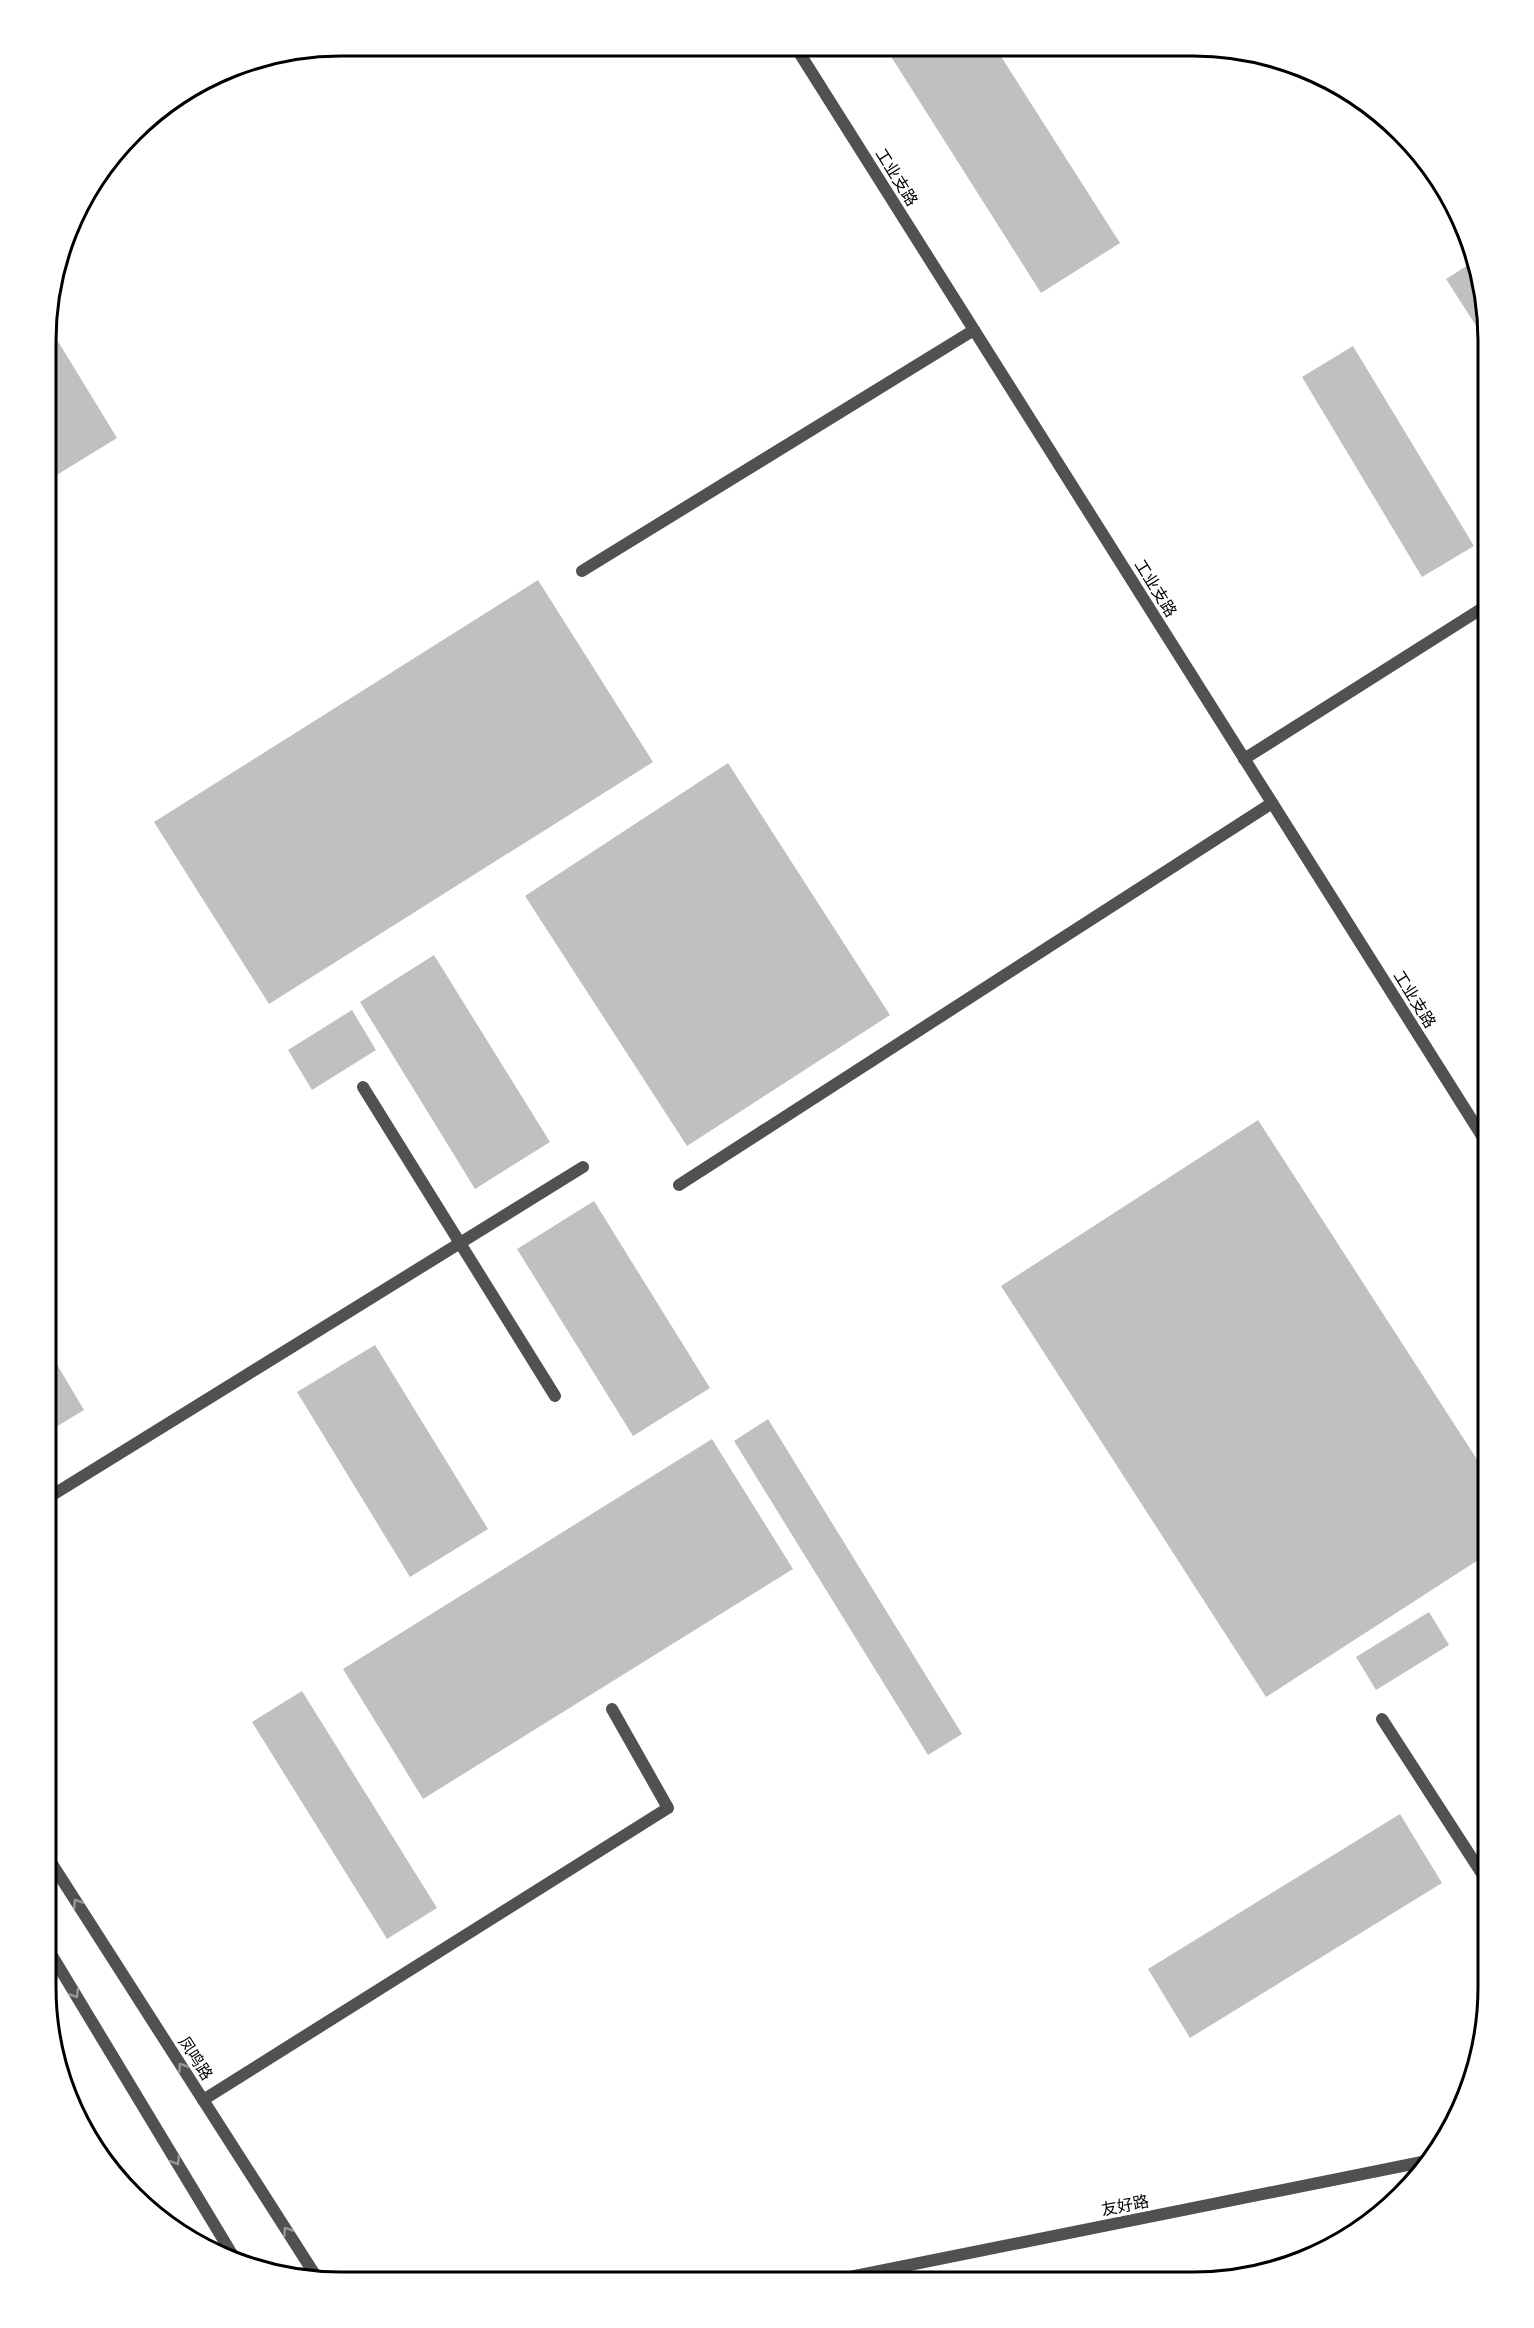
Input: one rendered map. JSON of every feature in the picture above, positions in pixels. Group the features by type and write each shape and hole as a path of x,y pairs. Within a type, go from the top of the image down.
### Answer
{"street":[{"name":"工业支路","path":"801,56 1478,1130"},
{"path":"582,571 974,330"},
{"path":"1244,759 1478,611"},
{"path":"678,1185 1272,803"},
{"path":"363,1087 555,1396"},
{"path":"56,1493 583,1167"},
{"path":"203,2100 668,1808 612,1709"},
{"path":"1382,1719 1478,1868"},
{"name":"凤鸣路","path":"56,1870 313,2271"},
{"path":"56,1962 230,2250"},
{"name":"友好路","path":"875,2272 1419,2163"}],"building":[{"path":"891,56 1001,56 1120,243 1041,293"},
{"path":"1469,265 1478,329 1446,279"},
{"path":"56,338 117,438 56,475"},
{"path":"1353,346 1474,546 1422,577 1302,377"},
{"path":"538,580 653,762 269,1004 154,822"},
{"path":"728,763 890,1015 687,1146 525,896"},
{"path":"434,955 550,1142 475,1189 360,1002"},
{"path":"352,1010 376,1050 312,1090 288,1050"},
{"path":"1258,1120 1478,1461 1478,1560 1266,1697 1001,1286"},
{"path":"594,1201 710,1388 633,1436 517,1249"},
{"path":"375,1345 488,1529 410,1577 297,1392"},
{"path":"56,1363 84,1410 56,1427"},
{"path":"768,1419 962,1734 928,1755 734,1441"},
{"path":"712,1439 793,1569 423,1799 343,1669"},
{"path":"1429,1612 1449,1645 1376,1690 1356,1657"},
{"path":"302,1691 437,1908 387,1939 252,1722"},
{"path":"1400,1814 1442,1883 1190,2038 1148,1969"}]}
